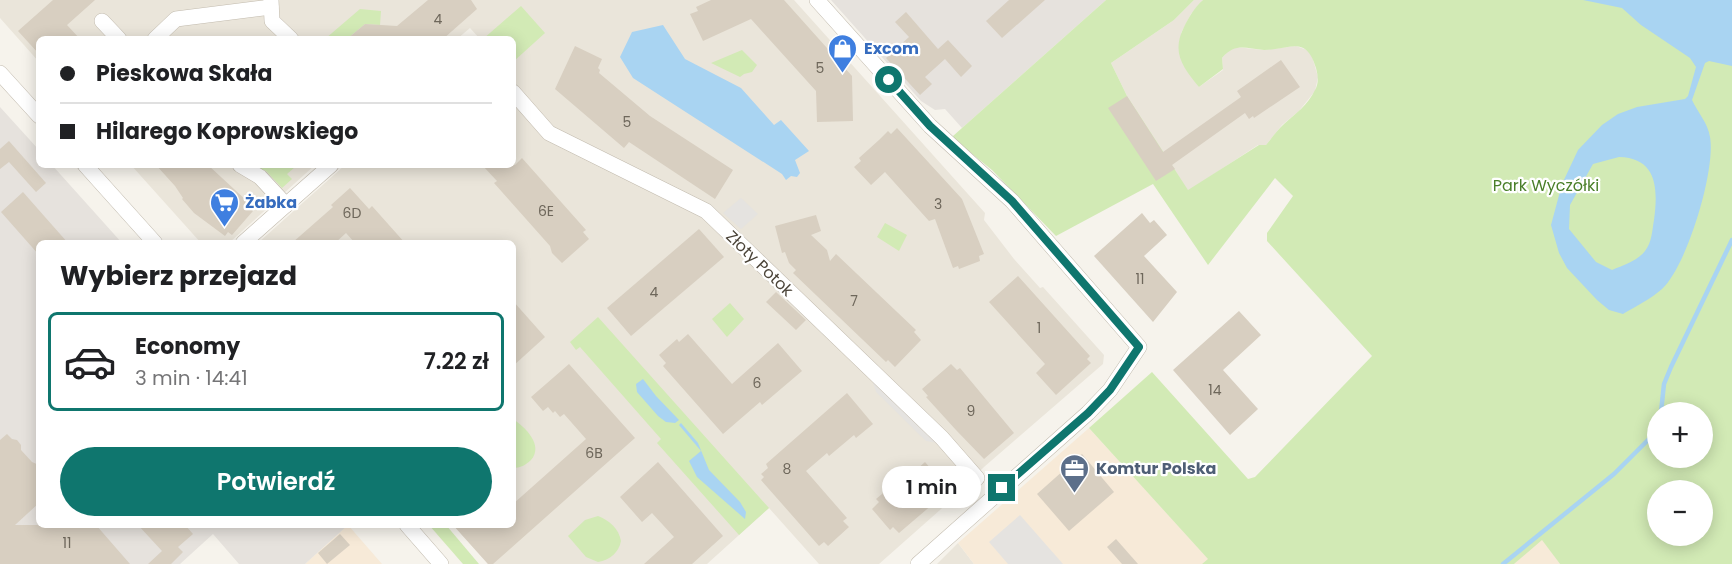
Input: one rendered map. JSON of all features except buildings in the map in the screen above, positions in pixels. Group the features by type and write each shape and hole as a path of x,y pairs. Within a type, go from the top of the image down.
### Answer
{"street":[{"path":"817,0 930,126 1012,201 1139,347 1110,390 1088,413 918,564"},
{"path":"158,36 176,20 271,4 272,21 288,36"},
{"path":"102,21 115,36"},
{"path":"0,73 36,113"},
{"name":"Złoty Potok","path":"516,95 549,133 706,211 942,438 977,478"},
{"path":"88,168 152,240"},
{"path":"245,168 260,177 286,205"},
{"path":"246,240 328,168"},
{"path":"409,528 441,564"}],"shaded area":[{"path":"0,0 794,0 985,213 984,220 1014,259 1040,288 1043,287 1104,355 1103,364 984,467 879,564 819,564 769,508 707,564 488,564 456,528 516,528 516,240 261,240 342,168 516,168 516,36 477,36 470,28 461,36 36,36 36,59 0,18"},
{"path":"831,0 1106,0 962,128 945,109 935,110 921,101"},
{"path":"1194,0 1203,0 1191,14 1181,33 1199,87 1223,70 1222,58 1236,47 1263,50 1296,46 1307,50 1312,56 1318,77 1315,91 1266,145 1258,145 1188,191 1127,96 1111,63 1174,20"},
{"path":"0,107 36,147 36,168 55,168 119,240 36,240 36,528 345,528 305,564 239,564 213,534 180,564 0,564"},
{"path":"134,168 312,168 232,240 198,240"},
{"path":"741,198 758,214 741,229 723,213"},
{"path":"872,380 938,443 926,441 876,392"},
{"path":"1089,428 1213,564 974,564 958,543"},
{"path":"1020,515 1063,564 1008,564 989,542"},
{"path":"345,528 351,528 382,564 305,564"},
{"path":"1542,539 1560,564 1514,564"},
{"path":"958,543 974,564 937,564"}],"green space":[{"name":"Park Wyczółki","path":"1106,0 1194,0 1174,20 1111,63 1127,96 1188,190 1259,145 1266,145 1309,100 1318,82 1312,57 1302,47 1264,50 1237,48 1222,58 1223,69 1199,87 1184,66 1179,45 1180,36 1188,20 1203,0 1732,0 1732,564 1560,564 1542,540 1514,564 1202,564 1208,559 1089,428 1152,372 1248,479 1255,477 1372,356 1267,241 1267,233 1293,196 1275,178 1208,265 1153,184 1056,236 992,170 953,136"},
{"path":"521,6 545,33 516,59 516,36 486,36"},
{"path":"360,9 381,11 380,25 365,24 351,36 328,36"},
{"path":"742,50 757,65 752,72 740,77 711,63"},
{"path":"258,168 294,168 287,174 292,179 282,188 266,171"},
{"path":"885,223 907,235 899,251 877,237"},
{"path":"730,303 744,319 727,337 712,319"},
{"path":"598,317 769,508 739,535 657,443 661,439 580,347 576,350 570,342"},
{"path":"516,421 531,437 535,448 531,460 516,468"},
{"path":"598,516 613,526 621,541 613,555 598,562 586,557 568,536 585,520"},
{"path":"432,528 449,528 479,564 463,564"}],"water":[{"path":"1583,0 1732,0 1732,66 1709,61 1705,63 1692,100 1707,127 1711,152 1698,217 1681,260 1662,289 1623,314 1609,310 1597,300 1567,268 1559,253 1551,225 1562,184 1578,150 1602,125 1618,114 1637,107 1685,99 1688,96 1696,67 1690,58 1641,25 1622,8","holes":["1619,157 1632,159 1648,169 1653,178 1656,198 1652,232 1649,244 1642,254 1612,270 1596,262 1569,229 1570,205 1593,164"]},
{"path":"663,25 685,59 741,88 774,125 781,120 809,151 795,160 800,173 797,177 791,176 786,180 782,174 633,78 620,57 632,32"},
{"path":"643,379 679,420 675,423 666,422 658,416 637,392 636,384"},
{"path":"681,423 698,443 709,470 740,502 746,512 745,519 697,477 689,461 701,451 679,425"}],"waterway":[{"path":"1662,402 1664,384 1671,367 1732,240"},
{"path":"1503,564 1614,474 1647,441"}],"place":[{"name":"Excom","path":"843,74"},
{"name":"Żabka","path":"224,228"},
{"name":"Komtur Polska","path":"1075,494"}],"route":[{"path":"889,80 930,126 999,187 1139,347 1127,368 1088,413 1002,488"}]}
